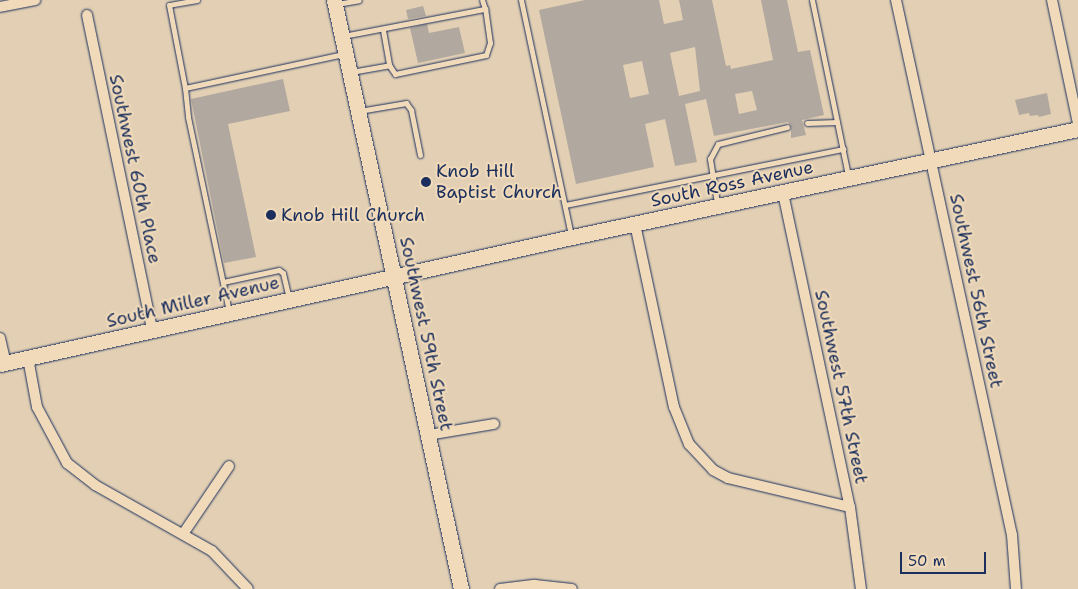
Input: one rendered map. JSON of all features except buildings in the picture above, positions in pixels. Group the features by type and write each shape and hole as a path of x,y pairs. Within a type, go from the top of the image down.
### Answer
{"street":[{"path":"0,7 35,0"},
{"name":"Southwest 56th Street","path":"896,0 1012,535 1016,589"},
{"path":"1052,0 1078,123"},
{"name":"Southwest 59th Street","path":"335,2 461,589"},
{"name":"Southwest 60th Place","path":"87,15 152,330"},
{"name":"South Ross Avenue","path":"394,276 572,236 1078,130"},
{"name":"Southwest 57th Street","path":"783,193 850,507 861,589"},
{"path":"635,224 674,407 689,444 713,470 728,478 850,507"},
{"name":"South Miller Avenue","path":"3,364 394,276"},
{"path":"0,338 3,364"},
{"path":"28,358 37,407 67,463 95,485 212,552 248,589"},
{"path":"428,435 494,424"},
{"path":"183,534 229,466"},
{"path":"500,589 535,587 572,589"}],"lane":[{"path":"197,0 169,5 229,313"},
{"path":"335,2 359,0"},
{"path":"383,30 389,65 395,74 486,55 490,42 482,0"},
{"path":"521,0 572,236"},
{"path":"812,0 849,178"},
{"path":"342,36 383,30 485,9"},
{"path":"185,88 346,53"},
{"path":"350,72 389,65"},
{"path":"358,111 406,102 411,110 420,155"},
{"path":"807,122 837,122"},
{"path":"718,206 711,174 710,159 718,144 787,127"},
{"path":"565,205 711,174 843,149"},
{"path":"223,282 279,270 283,273 289,300"}],"place":[{"name":"Knob Hill Baptist Church","path":"426,182"},
{"name":"Knob Hill Church","path":"271,215"}]}
